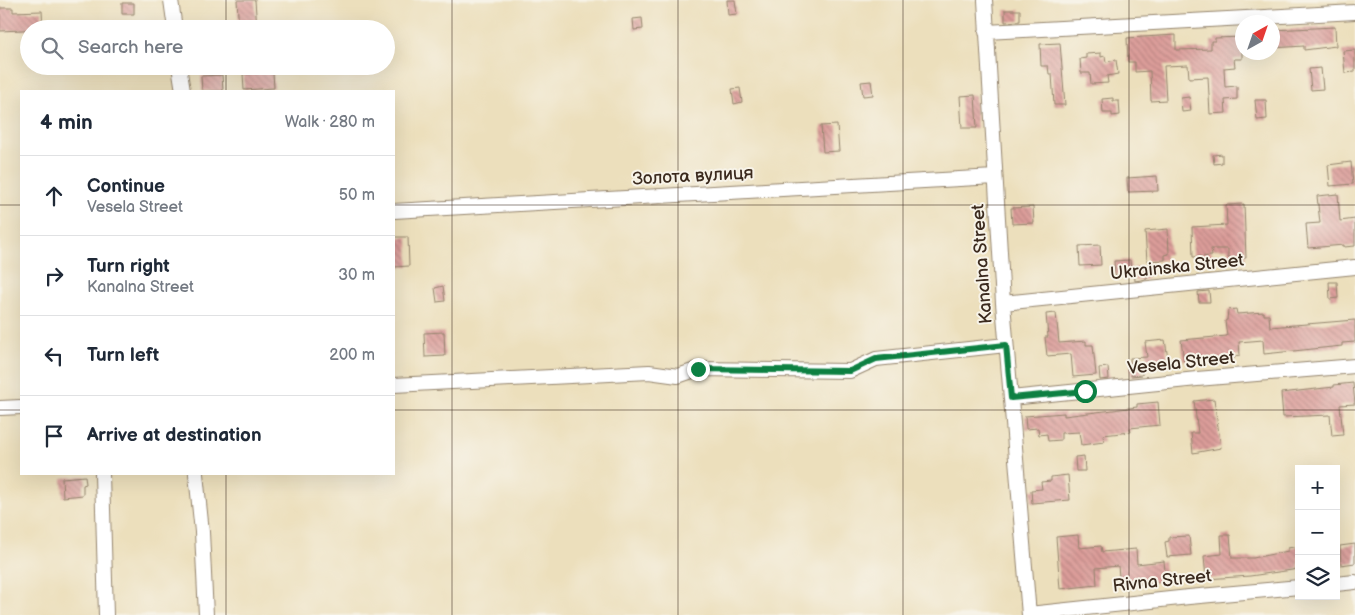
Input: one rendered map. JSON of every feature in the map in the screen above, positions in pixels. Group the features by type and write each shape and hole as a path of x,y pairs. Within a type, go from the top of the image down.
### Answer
{"street":[{"path":"171,0 174,20"},
{"name":"Kanalna Street","path":"985,0 1006,345 1029,614"},
{"path":"986,32 1355,12"},
{"path":"180,75 183,90"},
{"name":"Золота вулиця","path":"395,211 995,177"},
{"name":"Ukrainska Street","path":"1003,303 1355,268"},
{"path":"395,385 649,372 678,376 698,369 850,371 876,359 1006,345"},
{"name":"Vesela Street","path":"1011,398 1198,379 1355,366"},
{"path":"0,408 20,407"},
{"path":"102,475 106,615"},
{"path":"196,475 202,532 206,615"},
{"path":"1340,584 1355,582"},
{"name":"Rivna Street","path":"1029,614 1189,596 1295,587"}],"building":[{"path":"237,0 255,0 256,20 238,20"},
{"path":"727,0 735,0 737,14 728,15"},
{"path":"122,3 134,3 134,14 122,14"},
{"path":"0,8 13,8 13,12 42,11 42,20 20,20 20,30 0,31"},
{"path":"1005,10 1020,10 1020,21 1005,22"},
{"path":"642,18 643,29 634,30 633,19"},
{"path":"1335,27 1336,46 1304,50 1304,46 1280,48 1280,30"},
{"path":"1176,35 1176,50 1211,49 1211,41 1215,41 1215,38 1235,37 1235,67 1224,68 1225,87 1237,86 1237,99 1225,100 1226,113 1210,114 1208,77 1189,78 1188,65 1164,66 1166,100 1151,101 1150,71 1135,72 1135,62 1128,62 1127,38"},
{"path":"1060,43 1065,105 1054,105 1052,74 1049,74 1048,66 1041,66 1040,44"},
{"path":"1355,50 1355,72 1345,73 1343,51"},
{"path":"1101,53 1101,57 1105,56 1106,62 1116,60 1118,74 1107,76 1108,83 1091,84 1090,73 1081,73 1080,59 1086,58 1086,54"},
{"path":"1321,68 1323,89 1311,90 1309,69"},
{"path":"222,75 223,90 202,90 201,76"},
{"path":"243,75 273,75 274,88 244,90"},
{"path":"871,81 873,95 863,96 861,82"},
{"path":"740,88 742,102 734,104 732,89"},
{"path":"975,95 977,128 962,128 960,96"},
{"path":"1189,97 1191,111 1182,112 1181,98"},
{"path":"1113,98 1113,101 1119,101 1120,115 1112,116 1112,113 1103,113 1102,99"},
{"path":"1255,100 1266,100 1267,119 1257,120"},
{"path":"837,125 839,151 823,152 821,126"},
{"path":"1222,154 1222,163 1214,164 1213,155"},
{"path":"1351,162 1353,184 1330,186 1328,165"},
{"path":"1157,176 1158,191 1128,192 1127,178"},
{"path":"1338,194 1340,221 1355,219 1355,246 1308,248 1306,224 1320,223 1317,196"},
{"path":"1244,204 1246,258 1228,258 1228,249 1211,249 1212,256 1193,257 1192,227 1227,225 1226,205"},
{"path":"1033,207 1034,223 1012,224 1011,208"},
{"path":"1168,229 1169,254 1165,255 1165,260 1147,261 1145,231"},
{"path":"395,237 408,237 409,266 395,267"},
{"path":"1100,245 1101,265 1080,266 1079,246"},
{"path":"1130,260 1131,274 1115,275 1114,261"},
{"path":"1134,267 1147,267 1147,279 1135,281"},
{"path":"1329,282 1337,282 1338,298 1330,299"},
{"path":"443,286 445,301 437,302 435,288"},
{"path":"1209,291 1210,302 1199,302 1198,292"},
{"path":"1236,309 1237,314 1264,312 1264,315 1269,315 1270,327 1355,320 1355,342 1342,343 1342,346 1264,354 1263,340 1239,342 1240,355 1234,356 1235,358 1216,360 1215,357 1184,361 1181,340 1227,336 1225,321 1227,320 1228,310"},
{"path":"1056,313 1059,343 1086,341 1086,345 1093,345 1096,375 1073,377 1071,354 1047,356 1045,337 1048,337 1046,314"},
{"path":"444,332 445,356 425,357 424,333"},
{"path":"1165,340 1169,365 1142,368 1142,375 1131,376 1130,358 1147,357 1145,342"},
{"path":"1108,367 1109,379 1100,380 1099,368"},
{"path":"1353,383 1355,404 1340,405 1343,435 1332,436 1330,415 1283,417 1281,393"},
{"path":"1214,399 1221,448 1193,453 1191,433 1198,433 1194,401"},
{"path":"1158,402 1160,425 1130,428 1131,432 1103,435 1104,442 1081,445 1079,432 1061,433 1061,440 1048,441 1047,434 1039,435 1038,428 1026,429 1025,416 1064,413 1064,416 1137,407 1137,404"},
{"path":"1084,456 1085,471 1076,471 1075,457"},
{"path":"1068,475 1070,500 1032,503 1031,490 1042,489 1041,482 1051,481 1051,477"},
{"path":"85,476 86,484 83,485 83,495 63,497 62,478"},
{"path":"1078,535 1079,548 1101,546 1102,552 1136,549 1137,564 1164,561 1166,581 1120,587 1118,566 1096,568 1097,585 1060,589 1056,537"},
{"path":"1221,535 1230,535 1232,558 1253,558 1288,551 1288,548 1295,547 1295,570 1250,576 1206,579 1204,556 1222,554"},
{"path":"1189,536 1191,555 1167,557 1165,542 1169,541 1169,537"},
{"path":"1355,544 1355,563 1341,565 1340,546"}],"route":[{"path":"698,369 850,371 876,359 1006,345 1011,398 1085,391"}]}
